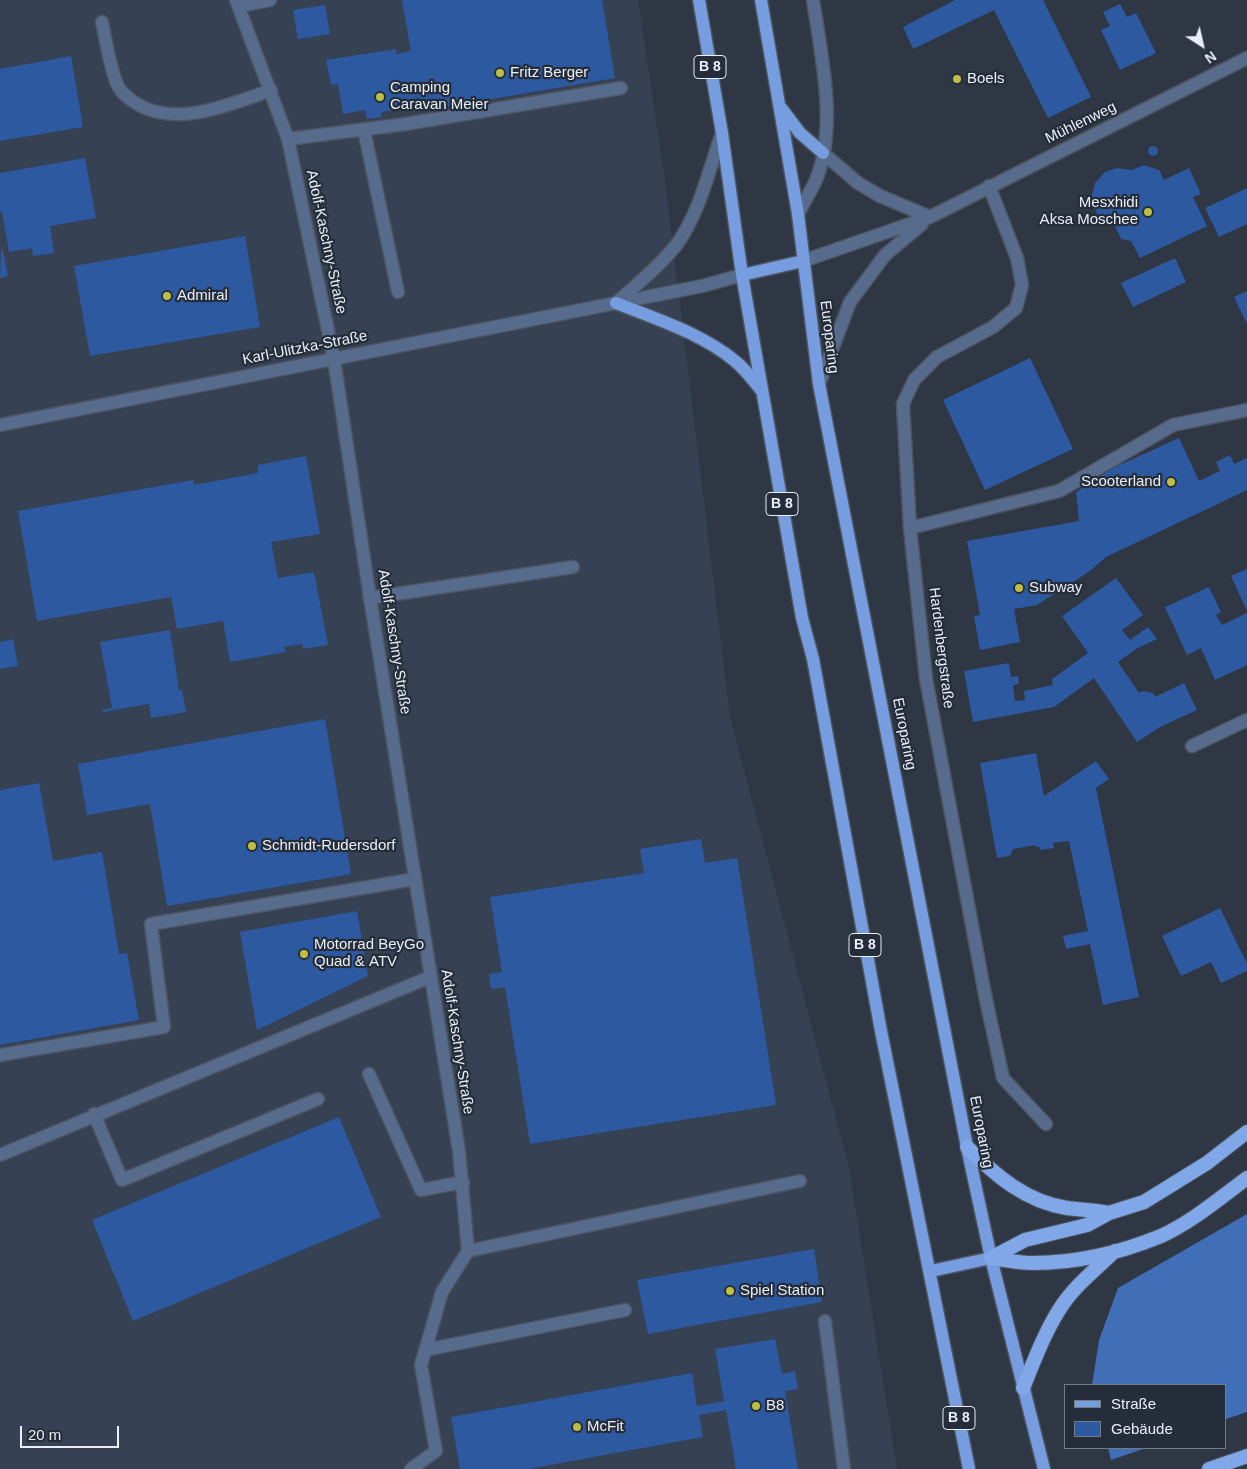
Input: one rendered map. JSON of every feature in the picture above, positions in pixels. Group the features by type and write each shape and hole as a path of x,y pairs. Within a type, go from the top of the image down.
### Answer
{"highway":[{"path":"991,1258 1025,1240 1087,1225 1109,1213 1144,1202 1179,1182 1247,1132"},
{"path":"967,1147 988,1169 1033,1199 1066,1208 1089,1209 1109,1213"},
{"path":"991,1258 1032,1263 1063,1262 1116,1251 1162,1235 1197,1214 1247,1178"},
{"path":"1023,1388 1042,1341 1060,1309 1082,1281 1116,1251"},
{"path":"1209,1469 1247,1456"}],"main road":[{"name":"B 8","path":"699,0 722,133 742,275 761,390 896,1106 931,1271 969,1469"},
{"name":"Europaring","path":"761,0 798,214 819,384 967,1147 991,1258 1044,1469"},
{"path":"780,107 800,133 823,153"},
{"path":"742,275 803,261"},
{"path":"616,302 667,323 720,350 736,362 761,390"},
{"path":"931,1271 991,1258"}],"street":[{"path":"238,3 270,0"},
{"path":"798,214 817,179 823,153 828,98 813,0"},
{"name":"Adolf-Kaschny-Straße","path":"238,3 288,139 334,359 463,1182 468,1251"},
{"path":"102,22 118,85 126,97 145,108 168,114 214,109 271,90"},
{"name":"Mühlenweg","path":"803,261 930,217 1247,58"},
{"path":"288,139 364,130 621,88"},
{"path":"364,130 398,292"},
{"path":"616,302 656,266 678,242 702,190 722,133"},
{"path":"823,153 858,183 880,196 930,217"},
{"name":"Hardenbergstraße","path":"989,186 1017,258 1022,285 1016,308 993,327 937,357 914,380 903,404 910,528 926,679 986,1000 1003,1078 1046,1124"},
{"name":"Mühlenweg","path":"819,384 850,302 885,255 930,217"},
{"name":"Karl-Ulitzka-Straße","path":"0,425 702,286 742,275"},
{"path":"910,528 1059,492 1173,425 1247,410"},
{"path":"370,598 573,568"},
{"path":"1192,746 1247,720"},
{"path":"0,1056 164,1027 151,924 415,879"},
{"path":"0,1154 430,977"},
{"path":"369,1074 421,1190 463,1182"},
{"path":"94,1114 122,1180 318,1099"},
{"path":"411,1469 436,1451 421,1365 442,1292 468,1251 800,1181"},
{"path":"425,1350 625,1310"},
{"path":"825,1321 844,1469"}],"shaded area":[{"path":"0,0 638,0 665,181 730,717 849,1168 897,1469 0,1469"},
{"path":"1247,1214 1247,1412 1227,1419 1227,1384 1092,1384 1099,1340 1118,1288"},
{"path":"1108,1449 1143,1449 1111,1460"}],"building":[{"path":"402,0 602,0 615,78 421,111 419,98 404,101 405,108 381,112 381,117 367,119 365,110 343,114 338,84 331,85 326,60 396,49 396,54 411,51"},
{"path":"955,0 1043,0 1091,97 1048,118 994,10 913,49 903,27"},
{"path":"1120,4 1127,17 1136,13 1156,53 1120,70 1101,30 1110,26 1103,12"},
{"path":"325,5 330,34 298,39 293,10"},
{"path":"71,56 83,127 0,141 0,69"},
{"path":"1153,146 1158,151 1153,156 1148,151"},
{"path":"85,158 96,218 50,226 54,253 33,256 32,248 9,252 2,212 0,212 0,173"},
{"name":"Mesxhidi Aksa Moschee","path":"1144,165 1159,170 1164,180 1189,168 1201,194 1193,197 1207,226 1140,258 1131,241 1121,239 1115,226 1105,222 1097,214 1091,198 1095,183 1105,172 1117,168 1132,170"},
{"path":"1247,188 1247,224 1219,237 1205,208"},
{"name":"Admiral","path":"245,236 260,327 90,356 74,266"},
{"path":"1,250 3,250 8,276 0,278"},
{"path":"1175,258 1186,282 1133,307 1121,283"},
{"path":"1247,291 1247,324 1234,297"},
{"path":"1030,358 1073,449 985,490 943,400"},
{"path":"1179,438 1199,481 1220,471 1216,462 1230,455 1234,464 1247,458 1247,490 1106,557 1090,571 1037,605 1014,609 1020,642 980,650 974,616 980,615 967,541 1079,521 1076,492 1113,468"},
{"path":"306,456 320,534 271,542 278,578 314,572 328,645 303,649 302,644 284,647 286,652 230,662 223,621 177,629 171,597 37,621 18,511 193,480 194,485 258,473 258,465"},
{"path":"1247,569 1247,611 1231,576"},
{"path":"1116,578 1143,615 1122,630 1130,640 1148,627 1157,639 1136,649 1118,662 1139,693 1142,691 1153,693 1155,697 1184,683 1197,710 1160,727 1137,742 1094,678 1054,707 973,722 964,671 1009,663 1011,677 1018,676 1019,684 1013,685 1015,701 1025,700 1024,691 1053,685 1052,679 1088,653 1062,616"},
{"path":"1209,587 1221,612 1216,615 1222,625 1247,613 1247,665 1215,680 1201,648 1187,655 1165,607"},
{"path":"170,630 179,690 182,690 186,712 151,718 149,704 103,712 102,710 112,708 100,642"},
{"path":"13,639 18,666 0,669 0,642"},
{"path":"325,719 351,874 167,906 150,804 87,815 78,764"},
{"path":"1036,753 1044,796 1096,761 1109,779 1096,788 1139,997 1103,1005 1090,944 1066,949 1063,936 1088,931 1069,841 1053,843 1054,848 1040,850 1040,847 1036,847 1036,845 1013,849 1010,856 997,858 980,763"},
{"path":"39,783 53,861 102,852 119,954 127,953 139,1020 0,1045 0,790"},
{"path":"701,839 705,863 737,858 776,1105 530,1144 505,987 491,989 489,974 502,972 490,897 644,873 640,849"},
{"path":"1220,908 1247,964 1247,971 1221,983 1211,962 1181,976 1162,936"},
{"name":"Motorrad BeyGo Quad & ATV","path":"357,911 368,976 257,1030 240,932"},
{"path":"339,1117 381,1217 133,1321 92,1220"},
{"name":"Spiel Station","path":"814,1249 822,1302 648,1334 637,1280"},
{"name":"McFit","path":"775,1339 782,1374 795,1371 798,1389 785,1391 798,1469 736,1469 726,1410 699,1415 703,1437 528,1469 460,1469 451,1417 692,1373 697,1406 724,1401 715,1349"}],"place":[{"name":"Fritz Berger","path":"500,73"},
{"name":"Boels","path":"957,79"},
{"name":"Camping Caravan Meier","path":"380,97"},
{"name":"Mesxhidi Aksa Moschee","path":"1148,212"},
{"name":"Admiral","path":"167,296"},
{"name":"Scooterland","path":"1171,482"},
{"name":"Subway","path":"1019,588"},
{"name":"Schmidt-Rudersdorf","path":"252,846"},
{"name":"Motorrad BeyGo Quad & ATV","path":"304,954"},
{"name":"Spiel Station","path":"730,1291"},
{"name":"B8","path":"756,1406"},
{"name":"McFit","path":"577,1427"}]}
